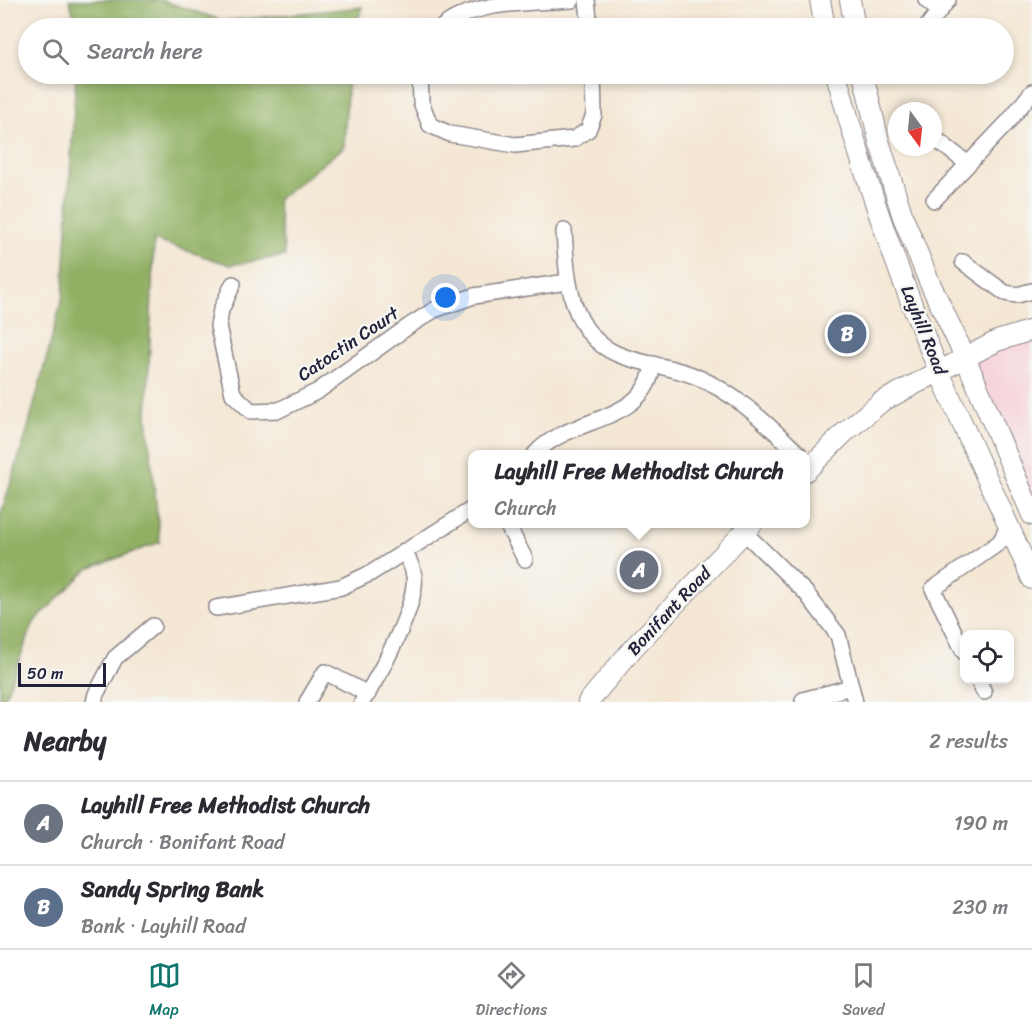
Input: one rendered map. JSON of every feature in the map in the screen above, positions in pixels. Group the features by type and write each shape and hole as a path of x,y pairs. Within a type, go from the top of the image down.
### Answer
{"main road":[{"path":"820,0 823,18"},
{"path":"850,0 853,18"},
{"name":"Layhill Road","path":"839,84 874,204 939,370 1032,579"},
{"name":"Layhill Road","path":"865,84 879,141 903,217 929,282 965,357 1032,515"},
{"path":"810,459 881,402 997,341 1032,330"},
{"name":"Bonifant Road","path":"593,700 635,646 748,528"}],"street":[{"path":"460,7 572,0"},
{"path":"587,0 589,18"},
{"path":"926,0 943,6 934,18"},
{"path":"420,84 421,102 430,125 450,134 514,145 574,139 588,130 594,115 594,84"},
{"path":"934,200 1008,122 1032,92"},
{"path":"942,144 968,164"},
{"path":"564,231 567,282 572,299 586,328 604,346 618,354 696,376 758,416 792,450"},
{"path":"963,262 1005,293 1017,295 1032,291"},
{"name":"Catoctin Court","path":"233,284 220,310 218,326 233,394 251,411 279,410 318,391 434,310 474,296 567,282"},
{"path":"539,450 555,436 626,408 646,390 652,377 653,364"},
{"path":"216,608 340,587 370,573 468,511"},
{"path":"960,644 933,589 1000,542 1009,525"},
{"path":"509,528 525,559"},
{"path":"748,528 806,593 837,635 855,702"},
{"path":"307,702 325,672 365,698 398,635 415,586 413,567 404,551"},
{"path":"94,702 115,658 153,626"},
{"path":"804,702 803,700 851,687"}],"shaded area":[{"path":"1032,330 1032,515 965,357"}],"green space":[{"path":"69,0 161,0 215,18 75,18"},
{"path":"362,7 359,18 254,18"},
{"path":"75,84 347,84 344,147 277,200 285,256 230,265 154,240 147,417 160,542 88,569 34,622 3,702 0,702 0,517 26,435 63,296"}],"place":[{"name":"Sandy Spring Bank","path":"847,334"},
{"name":"Layhill Free Methodist Church","path":"639,570"}]}
